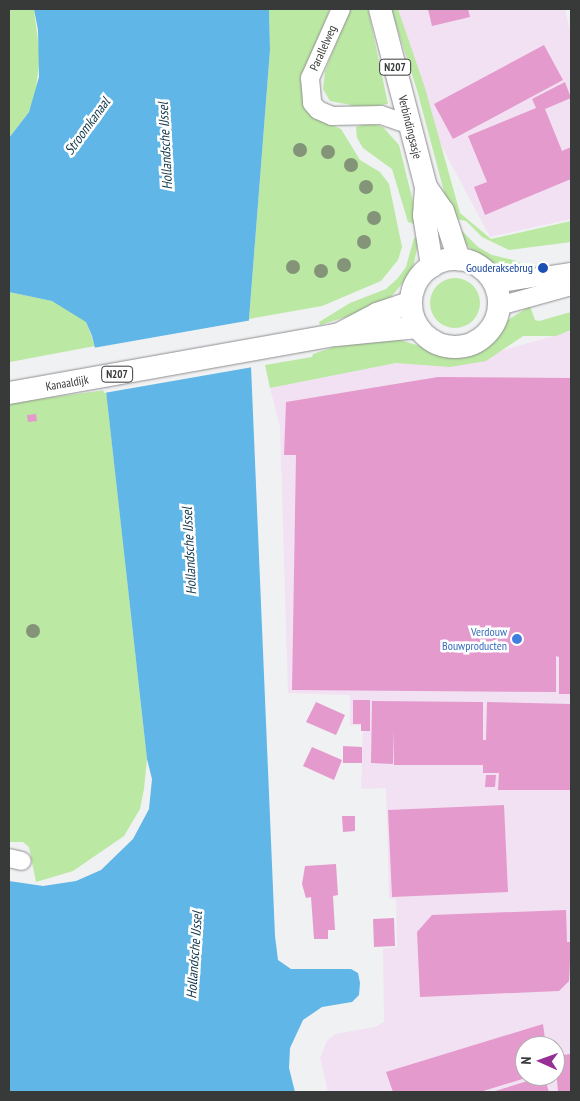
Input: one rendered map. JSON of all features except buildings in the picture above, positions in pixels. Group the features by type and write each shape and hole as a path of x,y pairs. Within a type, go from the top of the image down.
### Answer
{"main road":[{"name":"Verbindingsasje","path":"380,9 426,187 424,216 432,266"},
{"name":"Verbindingsasje","path":"426,187 443,210 459,259"},
{"path":"459,259 482,268 494,284 499,306 488,333 463,346 441,345 418,327 411,302 417,281 432,266 459,259"},
{"name":"N207","path":"336,335 377,314 411,302"},
{"name":"N207","path":"336,335 418,327"},
{"name":"Kanaaldijk","path":"9,392 336,335"}],"street":[{"name":"Parallelweg","path":"341,9 310,78 312,103 318,110 332,116 381,114 410,125"},
{"path":"494,284 571,272"},
{"path":"499,306 571,286"}],"shaded area":[{"path":"398,9 565,9 571,36 571,219 490,237 424,113"},
{"path":"571,331 571,1092 328,1092 320,1058 327,1041 335,1034 375,1027 384,1022 383,949 397,947 396,899 389,899 386,788 361,789 363,726 350,725 350,695 288,693 280,427 270,388 396,363 430,365 472,359"}],"green space":[{"path":"9,9 34,9 40,57 35,96 29,112 9,138"},
{"path":"269,9 330,9 302,78 303,104 312,116 341,129 360,160 380,172 389,184 402,247 398,260 381,281 322,306 249,319 270,50"},
{"path":"350,9 368,9 388,104 352,110 351,105 330,101 323,89 325,71"},
{"path":"391,9 398,9 425,88 460,213 491,239 571,221 571,242 509,250 482,237 466,221 451,218 417,90"},
{"path":"369,123 383,127 399,145 419,226 408,222 392,169 363,148 357,138 356,127"},
{"path":"459,228 478,247 492,255 517,261 523,265 524,271 507,270 485,261 467,246 457,233"},
{"path":"420,235 412,272 391,297 362,312 320,325 319,322 350,303 386,289 406,267 414,238"},
{"path":"460,278 473,285 479,293 479,313 473,321 465,327 450,328 437,321 431,313 430,298 437,285 445,279"},
{"path":"9,292 52,301 73,312 86,322 95,346 10,362 9,368"},
{"path":"530,306 535,320 539,321 571,312 571,330 556,336 523,336 486,361 450,367 396,363 270,388 265,365 312,357 313,354 334,347 397,339 442,353 472,351 484,346 508,320"},
{"path":"106,390 147,759 144,789 140,809 124,836 73,871 36,882 29,847 23,842 9,842 9,403"}],"water":[{"path":"34,9 269,9 270,50 249,319 275,936 278,960 291,969 351,969 358,973 360,983 359,995 352,1002 322,1007 303,1020 290,1048 289,1068 295,1092 9,1092 9,881 43,886 76,881 101,870 133,839 149,809 152,779 147,759 106,391 92,336 86,322 52,301 9,292 9,138 29,112 39,77 38,30"}],"pier":[{"path":"252,320 253,367 104,393 93,348"}],"place":[{"name":"Gouderaksebrug","path":"543,268"},
{"name":"Verdouw Bouwproducten","path":"517,639"}],"water label":[{"name":"Stroomkanaal","path":"87,126"},
{"name":"Hollandsche IJssel","path":"165,146"},
{"name":"Hollandsche IJssel","path":"189,551"},
{"name":"Hollandsche IJssel","path":"194,955"}]}
